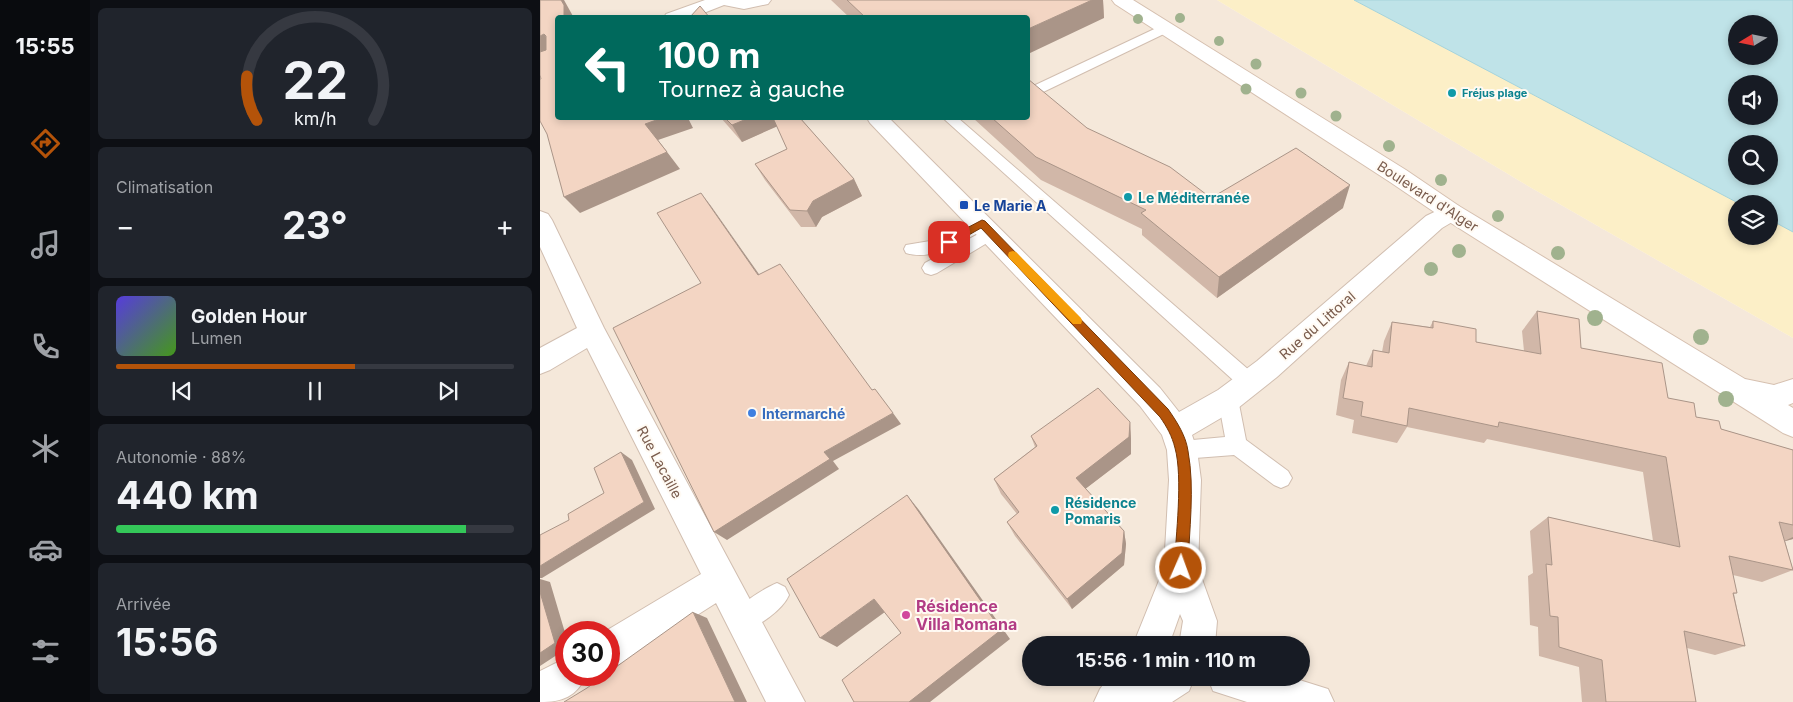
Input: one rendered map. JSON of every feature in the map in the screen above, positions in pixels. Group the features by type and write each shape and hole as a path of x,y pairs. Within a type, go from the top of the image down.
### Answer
{"street":[{"path":"682,15 724,0 744,4 762,0 774,14"},
{"name":"Boulevard d'Alger","path":"1120,0 1398,176 1451,212 1793,424"},
{"path":"879,120 1150,397 1178,439 1184,480 1181,568 1155,636"},
{"name":"Rue du Littoral","path":"1178,439 1250,383 1434,222 1451,212"},
{"name":"Rue Lacaille","path":"540,220 592,332 786,702"},
{"path":"540,362 592,332"},
{"name":"Boulevard d'Alger","path":"1737,389 1774,397 1793,392"},
{"path":"1793,392 1789,397 1788,404 1793,418"},
{"path":"1181,568 1200,621 1198,636"},
{"path":"620,643 722,580"},
{"path":"540,692 555,683"},
{"path":"1113,702 1124,686"},
{"path":"1138,702 1163,686"},
{"path":"1256,686 1315,702"}],"lane":[{"path":"1034,92 1165,28"},
{"path":"952,120 1250,383"},
{"path":"912,249 939,246 986,228"},
{"path":"931,268 986,228"},
{"path":"1228,400 1237,445"},
{"path":"1178,439 1237,445 1281,478"},
{"path":"742,621 777,595"}],"shaded area":[{"path":"540,0 1217,0 1528,186 1793,338 1793,702 540,702"}],"sand":[{"name":"Fréjus plage","path":"1217,0 1354,0 1728,198 1728,245 1778,245 1778,224 1793,232 1793,338 1528,186"}],"water":[{"path":"1354,0 1793,0 1793,232 1778,224 1778,195 1728,195 1728,198"}],"building":[{"path":"540,0 561,0 564,5 564,15 555,15 555,120 656,120 645,124 667,152 564,197 547,134 540,121 540,52 546,50 546,36 544,34 540,36"},
{"path":"847,0 1092,0 1030,28 1030,15 863,15"},
{"path":"700,6 708,15 692,15"},
{"name":"Le Méditerranée","path":"1030,81 1087,128 1170,167 1211,198 1296,148 1350,185 1219,277 1141,213 1146,210 1036,157 994,120 1030,120"},
{"path":"727,120 744,120 732,125"},
{"path":"774,120 802,120 854,179 813,201 807,211 790,210 755,164 787,149"},
{"name":"Intermarché","path":"701,193 758,275 780,264 872,390 875,389 893,413 824,452 830,459 714,532 613,328 701,283 657,213"},
{"path":"1537,311 1579,319 1581,348 1662,363 1668,398 1694,403 1696,417 1719,421 1721,429 1793,450 1793,525 1779,522 1793,570 1729,556 1737,593 1733,593 1745,646 1684,631 1696,702 1606,702 1602,660 1559,647 1558,617 1550,616 1546,564 1552,565 1548,517 1680,547 1666,457 1499,422 1498,427 1409,408 1407,426 1361,416 1363,402 1343,398 1349,362 1372,367 1373,350 1389,353 1392,322 1433,328 1433,321 1476,329 1476,342 1541,354"},
{"name":"Résidence Pomaris","path":"1098,388 1130,422 1129,437 1076,478 1124,531 1122,553 1067,599 1007,522 1019,512 994,479 1037,446 1031,436"},
{"path":"621,452 644,502 540,566 540,535 569,520 568,514 604,493 594,468"},
{"name":"Résidence Villa Romana","path":"907,495 1001,630 909,702 854,702 842,680 901,633 874,599 820,638 787,579"},
{"path":"540,592 555,643 540,653"},
{"path":"693,612 735,702 564,702 590,686 620,686 620,664"}],"slow traffic":[{"path":"1013,255 1077,321"}],"place":[{"name":"Fréjus plage","path":"1452,93"},
{"name":"Le Méditerranée","path":"1128,197"},
{"name":"Le Marie A","path":"964,205"},
{"name":"Intermarché","path":"752,413"},
{"name":"Résidence Pomaris","path":"1055,510"},
{"name":"Résidence Villa Romana","path":"906,615"}],"route":[{"path":"949,242 982,223 1164,413 1175,429 1182,450 1184,480 1181,568"}]}
